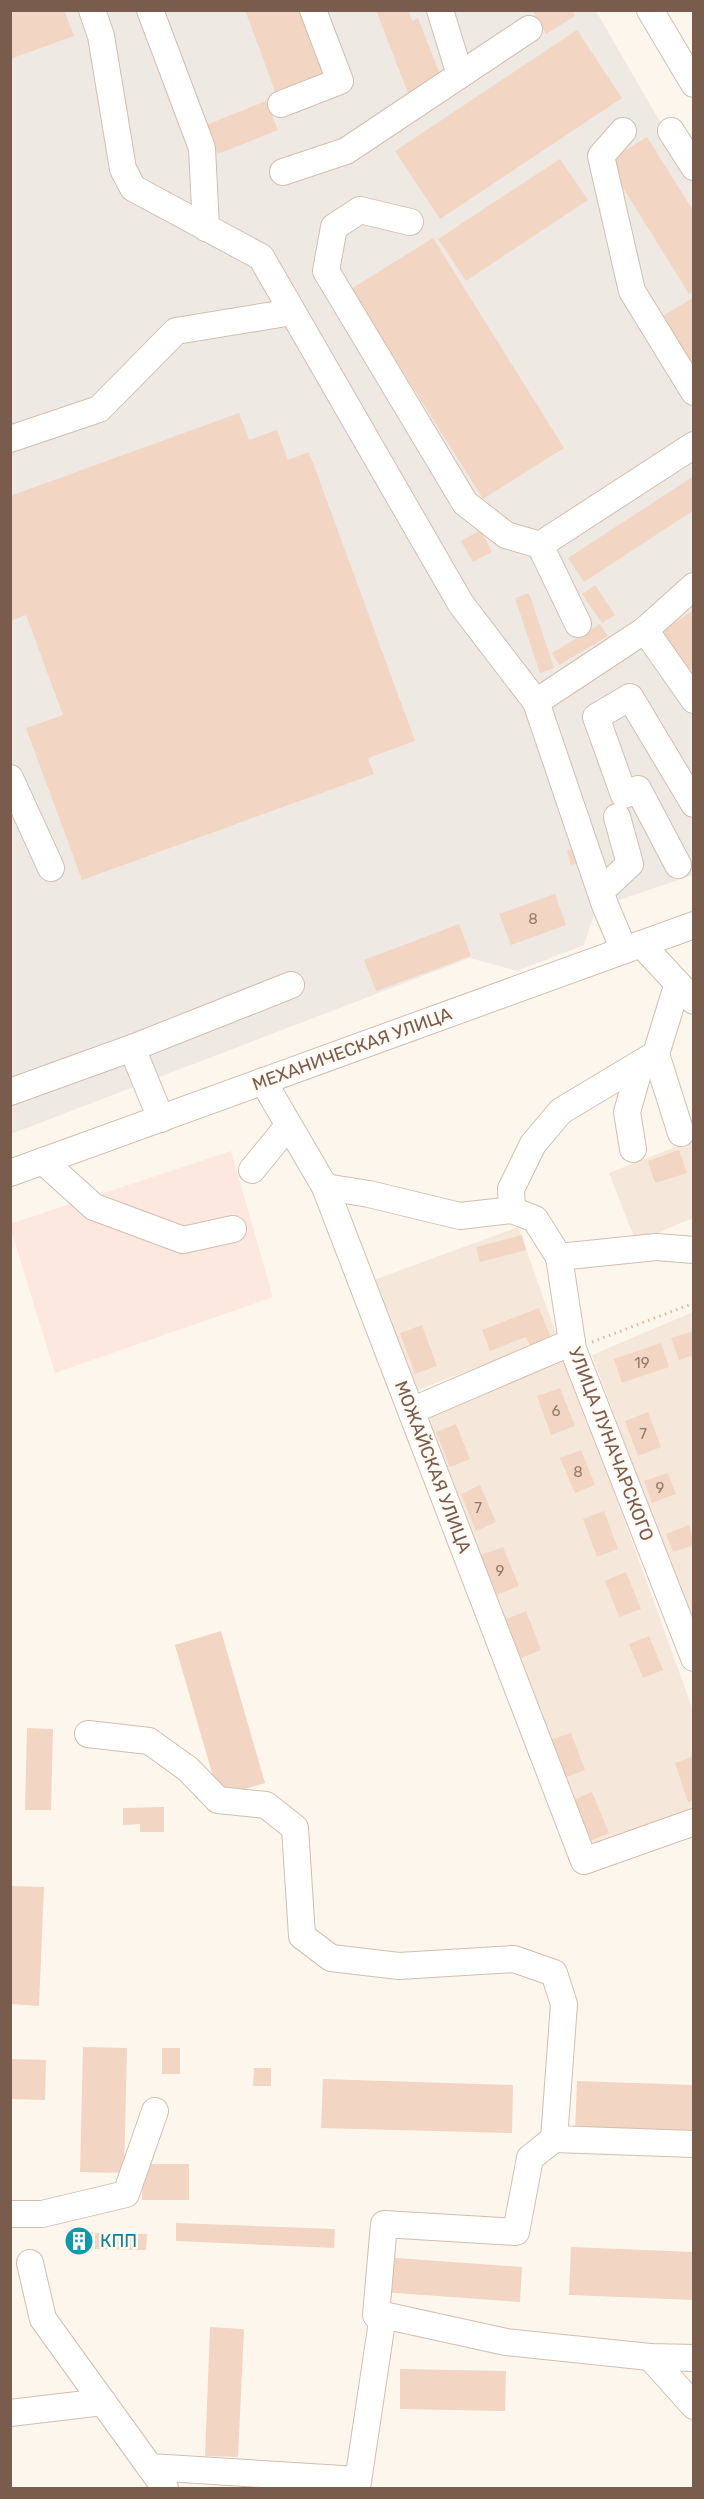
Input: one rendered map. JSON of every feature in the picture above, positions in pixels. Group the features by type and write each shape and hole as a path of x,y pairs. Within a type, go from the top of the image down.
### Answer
{"street":[{"path":"92,10 101,36 123,170 133,188 261,257 461,604 536,702 601,891 632,947 685,994 648,1059 627,1112 633,1149"},
{"path":"150,10 202,148 206,228"},
{"path":"281,104 340,81 313,10"},
{"path":"440,10 460,75"},
{"path":"650,10 693,84"},
{"path":"282,172 346,151 529,29"},
{"path":"671,130 693,167"},
{"path":"623,131 601,156 632,291 693,392"},
{"path":"410,222 360,210 334,227 326,271 465,503 506,535 540,545 578,624"},
{"path":"10,439 99,409 176,331 292,312"},
{"path":"540,545 693,446"},
{"path":"536,702 645,630 693,586"},
{"path":"645,630 693,700"},
{"path":"678,865 638,789 624,795 596,717 630,698 693,804"},
{"path":"10,778 51,868"},
{"path":"601,891 630,864 617,817"},
{"name":"МЕХАНИЧЕСКАЯ УЛИЦА","path":"10,1173 693,925"},
{"path":"10,1092 132,1048 291,985"},
{"path":"132,1048 161,1119"},
{"path":"648,1059 681,1133"},
{"path":"325,1187 369,1194 460,1216 512,1210 511,1189 533,1144 561,1111 648,1059"},
{"name":"МОЖАЙСКАЯ УЛИЦА","path":"263,1082 325,1187 584,1861 693,1822"},
{"path":"252,1170 288,1126"},
{"path":"43,1161 94,1207 183,1240 233,1230"},
{"name":"УЛИЦА ЛУНАЧАРСКОГО","path":"512,1210 535,1219 559,1257 573,1345 693,1658"},
{"path":"559,1257 656,1247 693,1250"},
{"path":"411,1411 573,1345"},
{"path":"88,1734 149,1742 188,1769 218,1800 266,1805 295,1828 302,1936 331,1958 399,1966 514,1959 554,1973 564,2004 554,2139"},
{"path":"10,2214 42,2214 126,2194 155,2111"},
{"path":"693,2144 554,2139 530,2158 516,2232 384,2224 376,2315 506,2342 650,2357 693,2358"},
{"path":"30,2263 43,2319 165,2488"},
{"path":"150,2467 358,2484 382,2315"},
{"path":"650,2357 693,2406"},
{"path":"10,2413 103,2402"}],"path":[{"path":"573,1345 693,1303"}],"shaded area":[{"path":"11,11 596,11 693,179 693,875 605,905 595,912 584,945 517,971 470,958 11,1134"},
{"path":"693,1140 693,1218 636,1242 609,1173"},
{"path":"231,1151 273,1297 55,1373 10,1224"},
{"path":"518,1227 557,1336 413,1392 371,1281"},
{"path":"693,1312 693,1631 592,1355"},
{"path":"565,1356 693,1710 693,1809 588,1852 422,1414"}],"building":[{"path":"10,10 64,10 74,36 10,59"},
{"path":"245,10 300,10 323,73 275,91"},
{"path":"376,10 408,10 412,21 418,18 442,80 408,93"},
{"path":"532,10 572,10 575,16 546,34"},
{"path":"577,30 622,98 440,219 395,151"},
{"path":"266,101 278,130 218,154 206,125"},
{"path":"647,137 694,212 694,291 689,294 607,162"},
{"path":"560,159 588,200 466,281 438,239"},
{"path":"433,238 564,448 483,499 351,289"},
{"path":"694,297 694,369 660,318"},
{"path":"239,413 249,440 277,430 288,460 309,452 415,741 368,758 374,774 82,880 26,728 63,715 26,615 10,621 10,496"},
{"path":"694,476 694,510 584,582 568,558"},
{"path":"481,530 492,552 473,562 461,541"},
{"path":"595,585 615,615 602,623 582,594"},
{"path":"529,593 554,668 540,673 515,598"},
{"path":"694,610 694,667 684,673 658,633"},
{"path":"600,624 608,636 559,665 552,653"},
{"path":"579,848 583,861 571,865 567,851"},
{"path":"555,894 566,925 511,945 499,914"},
{"path":"459,924 471,956 376,991 364,960"},
{"path":"679,1150 687,1173 655,1183 648,1161"},
{"path":"522,1235 526,1250 480,1262 476,1247"},
{"path":"539,1308 551,1338 530,1346 526,1337 490,1351 482,1330"},
{"path":"422,1325 437,1366 415,1374 400,1333"},
{"path":"694,1331 694,1355 679,1360 671,1338"},
{"path":"661,1343 669,1367 622,1383 614,1359"},
{"path":"560,1388 575,1426 551,1435 537,1396"},
{"path":"648,1412 661,1447 638,1456 625,1421"},
{"path":"456,1424 470,1459 450,1467 436,1432"},
{"path":"581,1450 595,1485 575,1493 560,1458"},
{"path":"668,1473 676,1494 652,1503 644,1481"},
{"path":"480,1485 496,1522 476,1531 461,1494"},
{"path":"604,1511 618,1549 597,1557 583,1519"},
{"path":"689,1525 694,1545 673,1552 666,1534"},
{"path":"503,1547 519,1586 497,1595 481,1555"},
{"path":"626,1572 641,1609 619,1617 605,1581"},
{"path":"526,1611 541,1650 521,1658 506,1619"},
{"path":"221,1631 265,1783 219,1797 175,1645"},
{"path":"649,1636 663,1670 643,1678 629,1644"},
{"path":"27,1728 53,1729 51,1810 25,1810"},
{"path":"571,1733 585,1770 564,1778 550,1740"},
{"path":"694,1756 694,1800 688,1802 675,1763"},
{"path":"592,1792 609,1833 588,1842 571,1801"},
{"path":"164,1807 164,1832 140,1832 140,1824 123,1825 123,1808"},
{"path":"10,1886 44,1887 39,2006 10,2004"},
{"path":"83,2047 127,2048 124,2173 80,2172"},
{"path":"162,2048 180,2048 180,2074 162,2074"},
{"path":"10,2059 46,2060 45,2100 10,2099"},
{"path":"254,2068 271,2068 271,2086 253,2086"},
{"path":"323,2079 513,2085 512,2133 321,2128"},
{"path":"577,2081 694,2085 694,2136 575,2132"},
{"path":"142,2164 189,2164 189,2200 142,2200"},
{"path":"176,2223 335,2229 334,2248 176,2241"},
{"name":"КПП","path":"66,2232 93,2232 92,2250 66,2249"},
{"path":"95,2233 147,2234 146,2250 95,2249"},
{"path":"571,2247 694,2252 694,2300 569,2295"},
{"path":"384,2257 522,2267 520,2302 382,2292"},
{"path":"210,2327 244,2329 238,2457 205,2456"},
{"path":"400,2369 506,2371 505,2411 400,2409"}],"place":[{"name":"КПП","path":"79,2241"}]}
